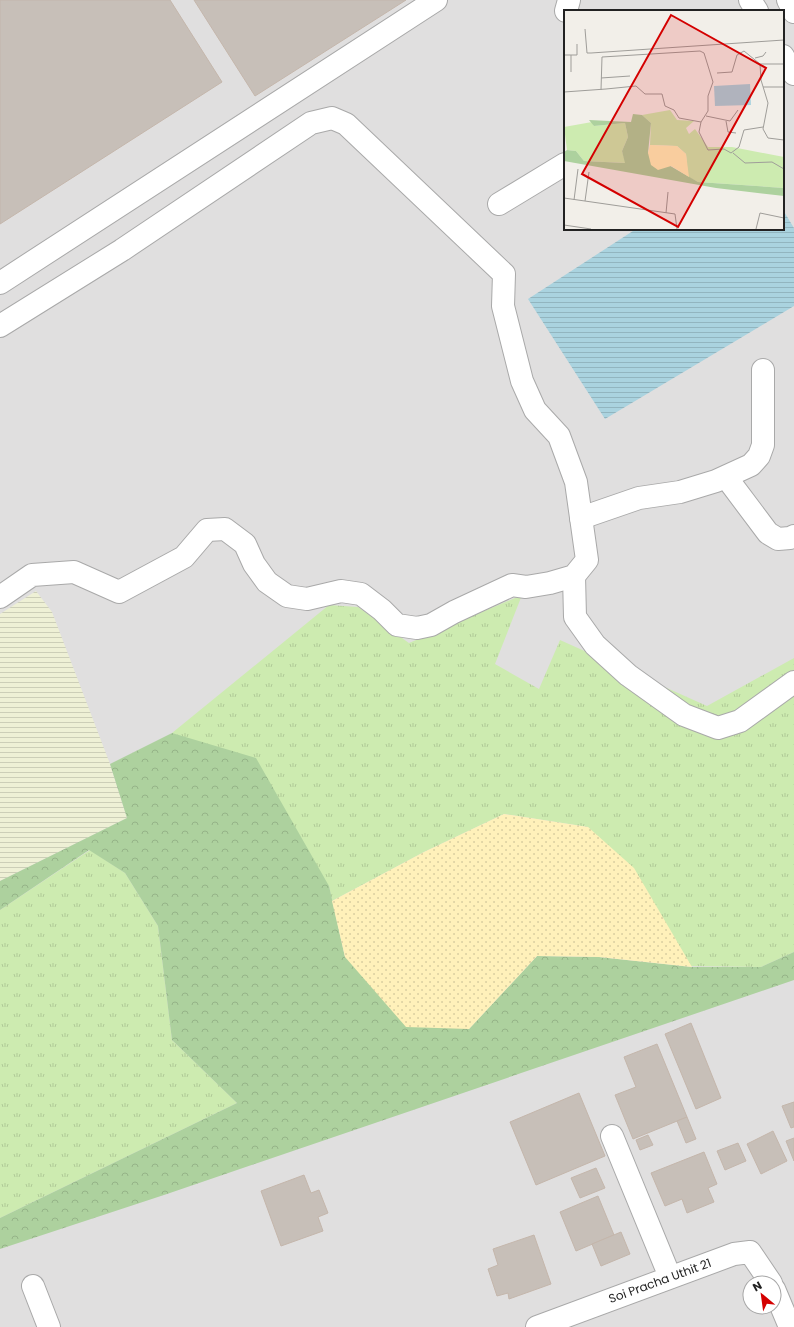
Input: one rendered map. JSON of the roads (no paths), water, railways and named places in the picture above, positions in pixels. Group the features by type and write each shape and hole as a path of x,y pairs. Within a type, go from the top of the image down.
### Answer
{"street":[{"path":"0,283 436,0"},
{"path":"566,10 569,0"},
{"path":"750,0 756,10"},
{"path":"788,0 794,12"},
{"path":"784,58 794,74"},
{"path":"0,326 122,250 311,123 332,118 346,124 504,274 503,306 522,381 535,410 559,436 576,482 587,560 574,576 550,583 526,586 512,585 454,612 431,625 418,628 397,625 382,610 361,594 341,591 307,599 287,596 267,582 254,564 245,544 225,529 207,530 184,557 119,592 74,572 32,575 0,597"},
{"path":"499,204 564,165"},
{"path":"581,518 639,498 680,492 716,481 751,465 759,456 763,445 764,370"},
{"path":"726,476 768,533 778,539 790,538 794,536"},
{"path":"574,576 575,617 595,644 628,675 684,715 718,728 740,720 794,682"},
{"path":"612,1136 670,1277"},
{"name":"Soi Pracha Uthit 21","path":"536,1327 734,1254 750,1252 766,1275"},
{"path":"33,1286 49,1327"},
{"path":"782,1308 790,1327"}],"water":[{"path":"784,212 794,228 794,306 605,419 528,299 634,230 784,230"}]}
